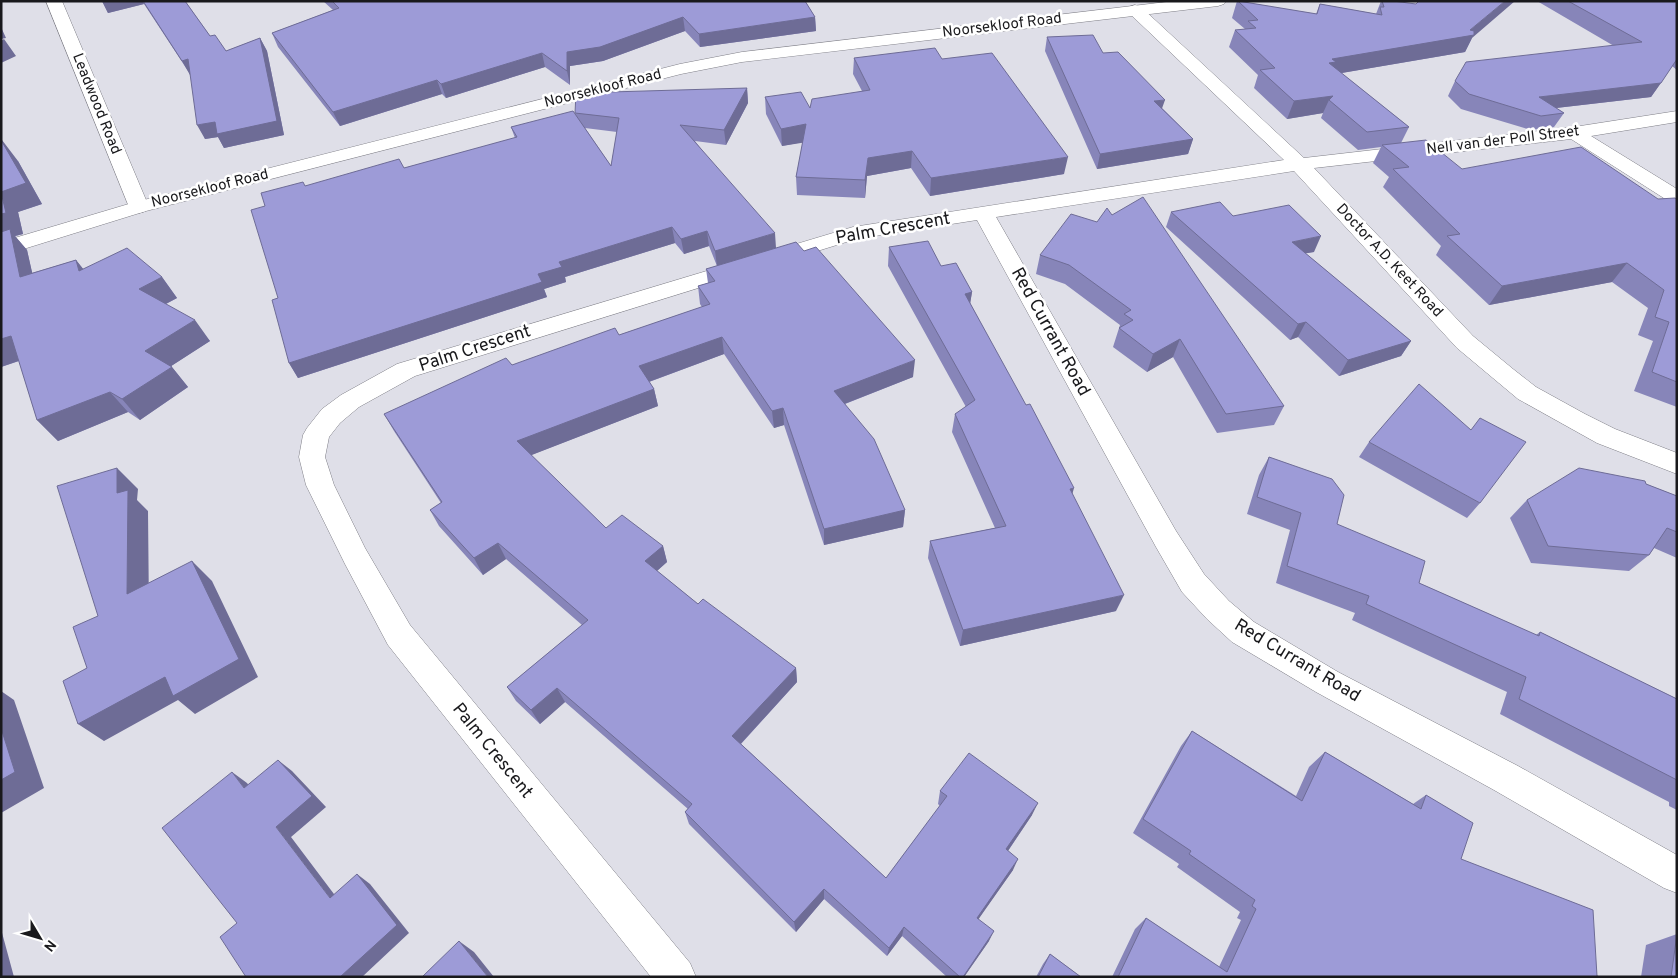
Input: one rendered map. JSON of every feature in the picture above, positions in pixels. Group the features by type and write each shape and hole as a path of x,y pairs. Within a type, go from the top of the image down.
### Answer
{"street":[{"name":"Leadwood Road","path":"54,1 139,207"},
{"name":"Noorsekloof Road","path":"1,248 139,207 698,66 742,57 1218,1"},
{"name":"Doctor A.D. Keet Road","path":"1135,10 1299,164 1465,342 1504,375 1528,393 1576,422 1677,464"},
{"name":"Nell van der Poll Street","path":"1299,164 1574,133 1677,116"},
{"path":"1574,133 1677,198"},
{"name":"Palm Crescent","path":"676,977 399,635 355,556 320,485 312,457 316,435 331,416 350,400 406,370 853,233 1299,164"},
{"name":"Red Currant Road","path":"984,214 1166,539 1193,583 1218,610 1243,632 1327,682 1506,778 1677,875"}],"building":[{"path":"143,1 185,1 210,36 215,35 226,51 260,38 277,121 217,134 215,122 197,125 188,59 182,61"},
{"path":"332,1 805,1 815,17 699,34 683,17 600,47 567,52 567,71 542,53 441,84 437,80 333,112 272,33 339,8"},
{"path":"1238,1 1317,14 1320,4 1382,15 1380,7 1384,7 1382,1 1416,4 1419,1 1505,1 1470,30 1474,31 1474,35 1332,59 1336,62 1329,63 1409,127 1367,132 1329,100 1333,96 1294,101 1260,70 1275,68 1235,30 1256,28 1248,21 1258,20"},
{"path":"1568,1 1677,1 1677,59 1661,83 1539,97 1564,113 1541,116 1469,94 1455,81 1466,62 1642,42"},
{"path":"1093,35 1103,53 1118,52 1165,100 1154,101 1193,139 1100,154 1047,37"},
{"path":"935,48 942,59 992,53 1068,157 931,178 912,151 868,158 865,180 796,177 806,124 781,129 765,97 801,92 810,108 812,99 870,90 854,58"},
{"path":"747,88 724,130 680,125 775,233 715,251 707,231 681,239 672,227 559,262 562,267 538,274 542,282 289,363 272,300 278,298 251,210 265,206 261,193 303,182 305,186 399,159 404,168 517,137 511,127 573,111 611,166 619,118 575,113 576,93"},
{"path":"1,140 26,183 1,192"},
{"path":"1426,140 1462,169 1581,147 1658,199 1677,199 1677,382 1652,372 1669,322 1655,317 1664,290 1627,263 1502,286 1447,236 1460,234 1393,169 1409,167 1382,145"},
{"path":"1,192 6,213 1,214"},
{"path":"1143,197 1284,406 1226,414 1180,339 1153,354 1119,328 1133,320 1124,314 1131,310 1069,265 1040,255 1071,214 1097,222 1107,208 1112,215"},
{"path":"1220,202 1233,216 1289,205 1321,236 1292,242 1411,341 1348,360 1306,322 1298,324 1171,212"},
{"path":"10,229 20,277 76,260 79,271 127,248 162,277 139,289 195,320 145,351 172,367 122,399 110,392 37,420 11,336 1,339 1,232"},
{"path":"928,241 941,266 956,263 972,292 965,294 1026,405 1030,404 1074,488 1070,489 1124,595 963,630 930,541 1006,526 955,414 975,400 889,247"},
{"path":"796,242 804,251 816,247 915,360 834,391 874,439 905,510 824,529 783,408 772,411 722,337 639,366 654,389 517,441 606,528 622,515 663,546 645,561 698,604 703,599 796,668 732,736 886,878 947,796 940,791 969,753 1038,803 1006,849 1018,859 977,918 994,931 963,977 960,977 904,927 889,948 824,889 794,922 685,812 692,804 557,688 531,710 507,687 588,620 498,543 474,558 430,510 442,502 384,414 506,358 512,365 615,328 619,335 710,304 698,286 715,281 706,269"},
{"path":"1419,384 1471,430 1480,418 1526,442 1480,503 1369,442"},
{"path":"1269,457 1332,479 1344,495 1337,524 1425,561 1419,583 1539,636 1540,632 1677,699 1677,780 1519,699 1526,677 1366,604 1369,596 1287,566 1301,513 1257,497"},
{"path":"117,468 117,493 128,490 127,594 192,561 239,659 173,696 165,677 78,724 63,681 87,668 73,627 98,616 57,486"},
{"path":"1579,468 1645,481 1646,484 1677,496 1677,532 1667,528 1649,555 1548,546 1527,500"},
{"path":"1,728 15,772 1,780"},
{"path":"1192,731 1302,801 1325,752 1421,809 1426,795 1473,823 1461,859 1593,910 1597,976 1600,977 1118,977 1146,918 1227,972 1256,909 1252,906 1255,900 1189,854 1191,851 1143,819"},
{"path":"278,760 312,796 276,827 330,898 357,874 397,925 340,977 246,977 220,937 237,923 162,828 232,772 244,788"},
{"path":"1677,934 1677,977 1671,977"},
{"path":"459,941 488,977 422,977"},
{"path":"1050,954 1081,977 1038,977"}]}
